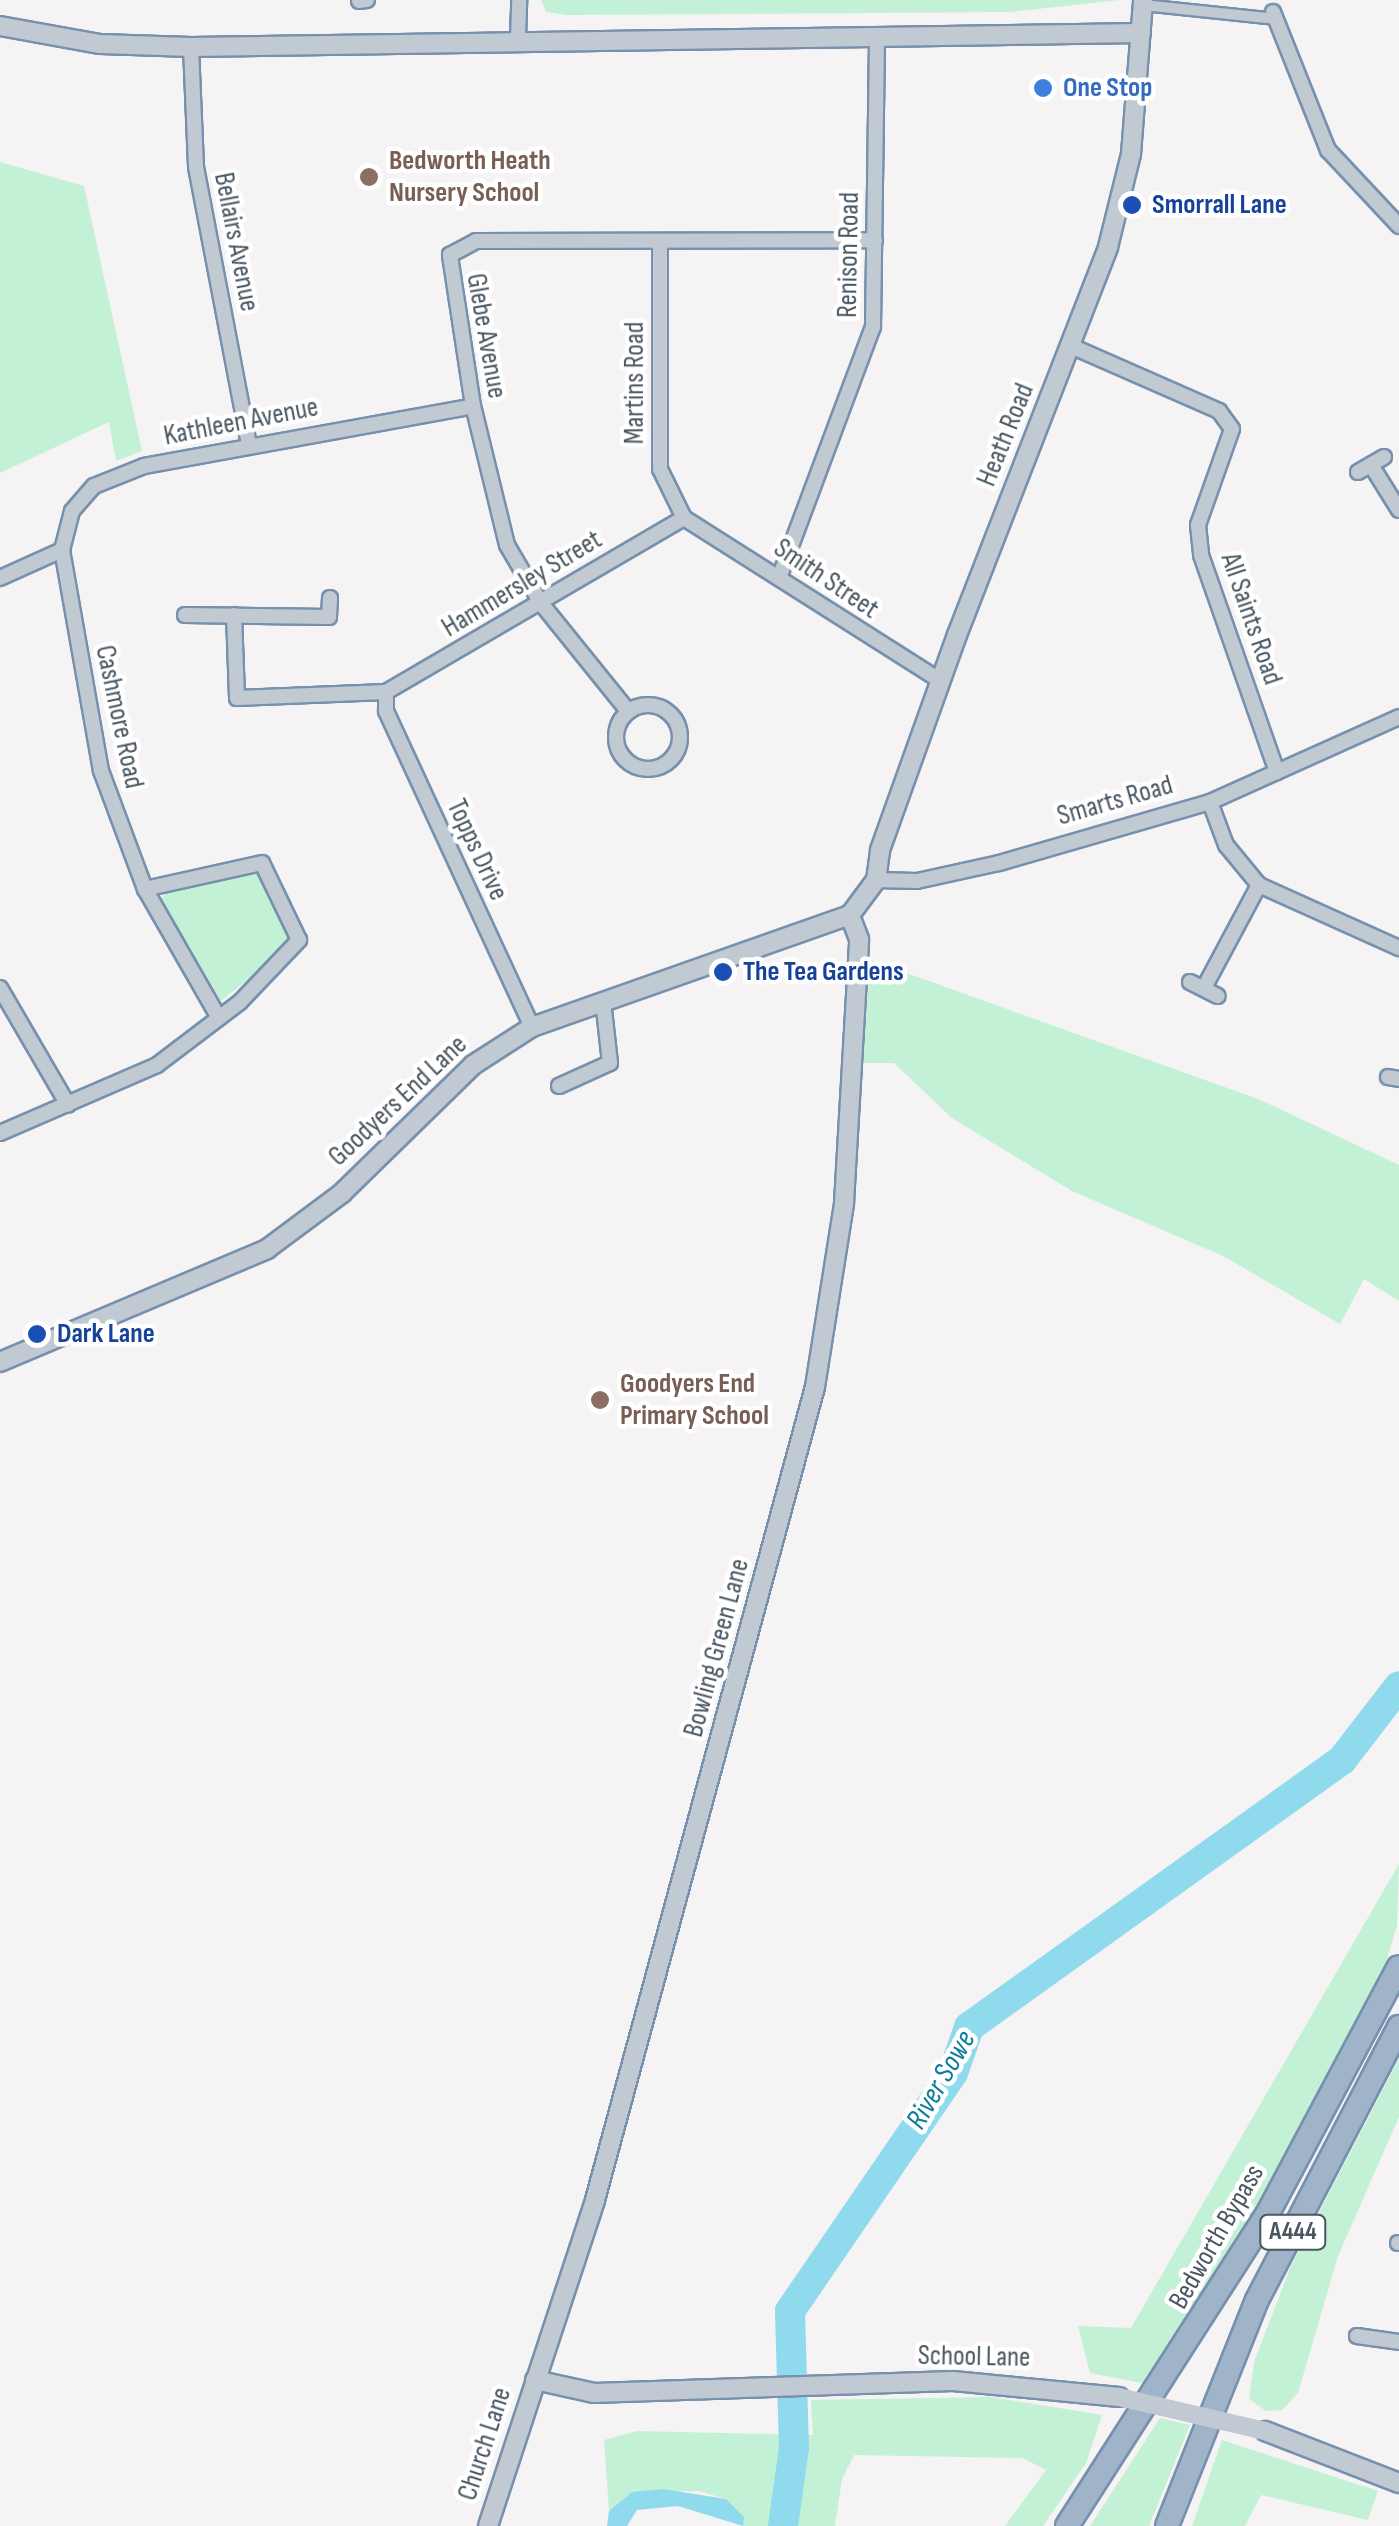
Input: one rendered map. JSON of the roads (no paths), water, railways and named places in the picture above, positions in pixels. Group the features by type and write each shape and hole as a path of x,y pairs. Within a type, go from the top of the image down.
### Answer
{"highway":[{"name":"Bedworth Bypass","path":"1068,2526 1270,2211 1399,1967"},
{"name":"A444","path":"1167,2526 1257,2300 1399,2027"}],"street":[{"path":"359,1 368,0"},
{"path":"518,37 519,0"},
{"path":"1143,3 1274,16 1328,150 1399,226"},
{"name":"Heath Road","path":"876,880 880,850 1072,346 1125,185 1143,3"},
{"path":"0,26 100,44 191,46 518,37 1141,33"},
{"name":"Renison Road","path":"779,578 870,345 877,35"},
{"name":"Bellairs Avenue","path":"191,46 196,167 249,446"},
{"name":"Glebe Avenue","path":"628,711 541,603 496,515 472,406 448,263 459,246 875,240"},
{"name":"Martins Road","path":"660,241 660,470 684,518"},
{"name":"All Saints Road","path":"1072,346 1219,411 1232,429 1198,525 1201,555 1277,772"},
{"name":"Kathleen Avenue","path":"62,550 72,511 94,486 144,466 472,406"},
{"path":"1371,465 1399,510"},
{"name":"Smith Street","path":"684,518 942,681"},
{"name":"Hammersley Street","path":"386,692 684,518"},
{"path":"0,578 62,550"},
{"name":"Cashmore Road","path":"62,550 101,771 144,889 219,1018"},
{"path":"185,615 329,618 330,598"},
{"path":"234,615 237,698 386,692"},
{"name":"Topps Drive","path":"386,692 386,711 532,1027"},
{"path":"652,705 674,718 681,738 669,762 647,770 624,758 616,737 628,711 652,705"},
{"name":"Smarts Road","path":"876,880 917,882 1000,863 1210,802 1399,717"},
{"path":"1210,802 1226,845 1259,885 1399,948"},
{"path":"0,1132 157,1065 219,1018 299,940 270,871 252,862 144,889"},
{"path":"850,915 876,880"},
{"path":"1205,986 1259,885"},
{"name":"Goodyers End Lane","path":"0,1362 267,1249 342,1192 473,1065 532,1027 850,915"},
{"name":"Bowling Green Lane","path":"536,2380 595,2200 826,1332 855,1052 859,940 850,915"},
{"path":"1190,982 1205,986 1218,996"},
{"path":"0,988 68,1105"},
{"path":"558,1086 610,1063 603,1001"},
{"path":"1357,2336 1399,2342"},
{"name":"School Lane","path":"536,2380 594,2393 1021,2383 1119,2397 1265,2431 1399,2484"},
{"name":"Church Lane","path":"488,2526 536,2380"}],"water":[{"path":"663,2489 726,2499 744,2517 743,2526 678,2506 637,2510 627,2526 607,2526 609,2511 632,2492"}],"waterway":[{"name":"River Sowe","path":"783,2526 794,2448 790,2311 953,2073 969,2027 1342,1760 1399,1686"}],"place":[{"name":"One Stop","path":"1043,88"},
{"name":"Bedworth Heath Nursery School","path":"369,177"},
{"name":"Smorrall Lane","path":"1132,205"},
{"name":"The Tea Gardens","path":"723,972"},
{"name":"Dark Lane","path":"37,1334"},
{"name":"Goodyers End Primary School","path":"600,1400"}]}
